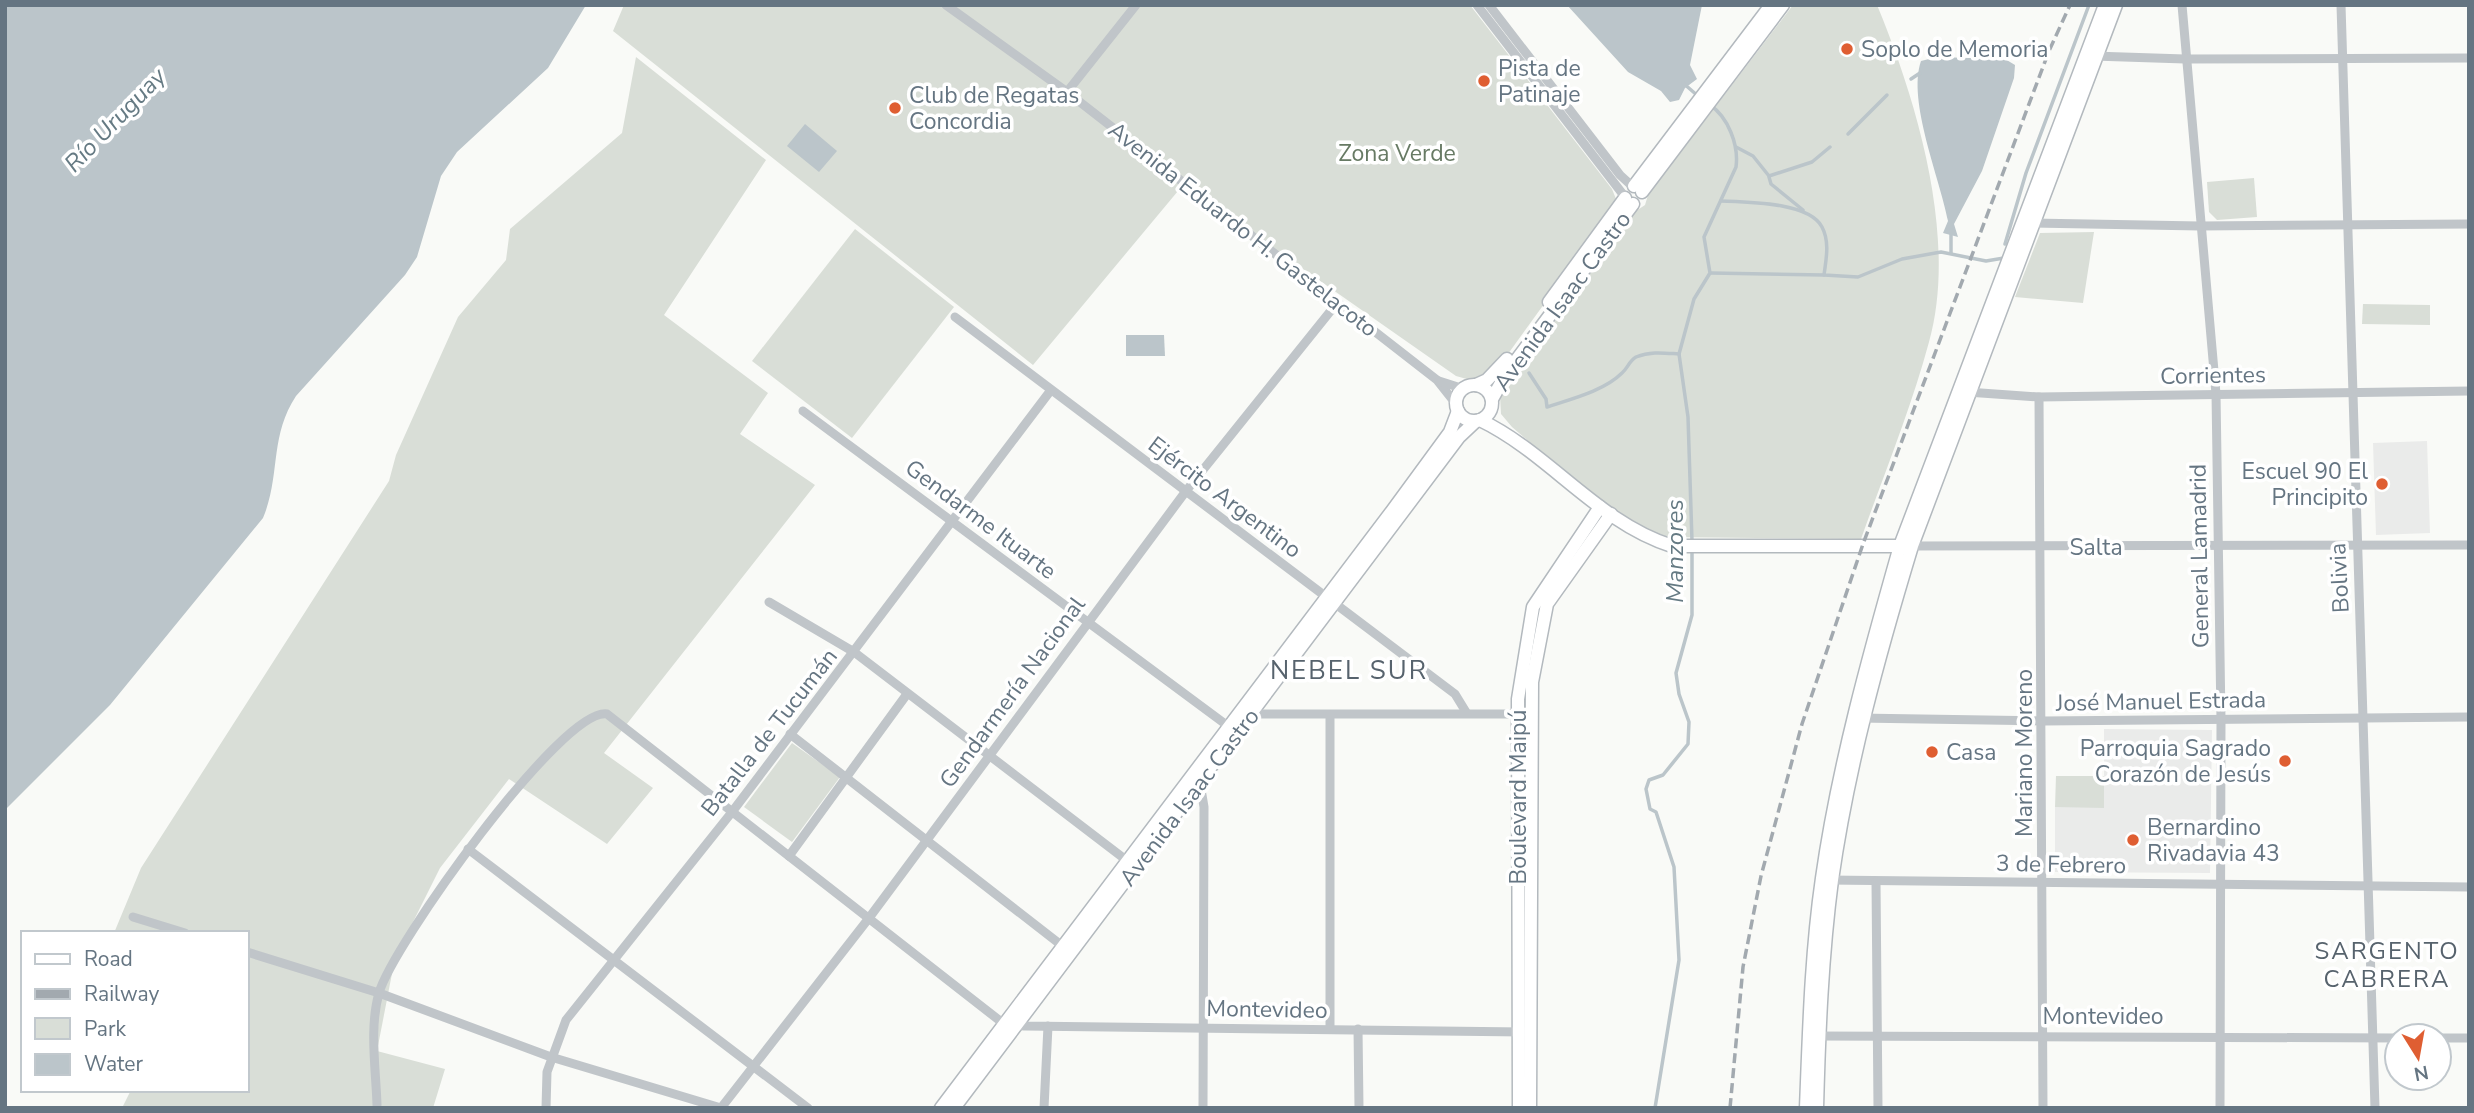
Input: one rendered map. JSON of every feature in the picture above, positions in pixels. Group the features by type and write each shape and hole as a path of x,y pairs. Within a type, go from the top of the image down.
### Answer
{"main road":[{"name":"Avenida Isaac Castro","path":"1738,57 1771,5"},
{"name":"Avenida Isaac Castro","path":"1470,387 1500,368 1738,57 1783,5"},
{"path":"2092,56 2105,5"},
{"path":"1806,1108 1827,880 1859,718 1906,546 2092,56 2116,5"},
{"name":"Avenida Isaac Castro","path":"1492,403 1506,374 1632,194"},
{"path":"1510,435 1486,390 1470,387 1457,407 1466,419 1478,421 1510,435 1606,511"},
{"path":"1478,421 1488,415 1492,403"},
{"name":"Avenida Isaac Castro","path":"954,1108 1010,1025 1331,600 1450,432 1457,407"},
{"name":"Avenida Isaac Castro","path":"1331,600 1459,437 1478,421"},
{"name":"Salta","path":"1606,511 1651,540 1672,546 1906,546"},
{"name":"Boulevard Maipú","path":"1519,1108 1524,1032 1524,714 1547,604 1606,511"},
{"name":"Avenida Isaac Castro","path":"1132,864 1200,783 1233,730"},
{"name":"Avenida Isaac Castro","path":"940,1108 1010,1025"},
{"name":"Boulevard Maipú","path":"1524,1032 1530,1108"},
{"path":"1814,1036 1817,1108"}],"street":[{"name":"Avenida Eduardo H. Gastelacoto","path":"946,5 1067,92 1437,380 1457,407"},
{"path":"1067,92 1136,5"},
{"path":"1478,5 1632,194"},
{"path":"1489,5 1632,194"},
{"name":"General Lamadrid","path":"2182,5 2216,394 2221,720 2220,1108"},
{"name":"Bolivia","path":"2341,5 2346,225 2375,1038 2375,1108"},
{"path":"2092,56 2185,59 2469,58"},
{"path":"2028,222 2200,226 2469,223"},
{"name":"Gendarmería Nacional","path":"721,1108 869,918 1186,491 1337,303"},
{"name":"Ejército Argentino","path":"955,317 1455,694 1466,712"},
{"name":"Avenida Eduardo H. Gastelacoto","path":"1437,380 1470,387"},
{"name":"Batalla de Tucumán","path":"546,1108 551,1057 566,1020 732,812 1051,390"},
{"name":"Corrientes","path":"1964,390 2039,397 2469,391"},
{"name":"Mariano Moreno","path":"2039,397 2043,722 2043,1108"},
{"name":"Gendarme Ituarte","path":"803,411 1233,730"},
{"name":"Salta","path":"1906,546 2469,545"},
{"path":"769,602 854,652 1132,864"},
{"path":"789,856 907,694"},
{"path":"377,1105 375,1025 379,992 425,907 499,807 582,723 600,713 607,714 1010,1025"},
{"path":"1246,714 1524,714"},
{"path":"1330,715 1330,1028"},
{"name":"José Manuel Estrada","path":"1859,718 2043,722 2469,717"},
{"path":"790,734 1067,949"},
{"path":"1200,783 1204,807 1203,1108"},
{"path":"468,849 808,1108"},
{"name":"3 de Febrero","path":"1827,880 2469,887"},
{"path":"1876,882 1878,1108"},
{"path":"133,917 178,931"},
{"path":"248,952 379,992 551,1057 721,1108"},
{"name":"Montevideo","path":"1010,1025 1524,1032"},
{"path":"1044,1108 1048,1026"},
{"path":"1358,1029 1359,1108"},
{"name":"Montevideo","path":"1814,1036 2383,1038"}],"shaded area":[{"path":"2427,441 2430,533 2376,535 2373,443"},
{"path":"2104,729 2212,730 2210,873 2055,872 2055,807 2104,807"}],"green space":[{"name":"Zona Verde","path":"624,5 1470,5 1612,189 1616,199 1612,210 1500,365 1474,381 1456,376 1183,185 1033,365 613,31"},
{"path":"1793,5 1877,5 1919,127 1936,215 1939,259 1937,302 1929,342 1906,417 1861,539 1665,537 1604,502 1548,458 1501,414 1500,396 1636,211 1645,205 1648,195"},
{"path":"636,57 766,160 664,315 768,393 740,434 815,485 604,753 653,788 607,844 509,779 440,868 395,958 377,1051 445,1069 433,1108 122,1108 130,1092 248,1092 248,931 115,931 141,868 389,481 396,455 458,317 506,260 510,229 622,133"},
{"path":"2254,178 2257,217 2217,220 2209,212 2207,182"},
{"path":"855,229 954,307 852,438 752,361"},
{"path":"2094,232 2083,303 2015,297 2040,233"},
{"path":"2363,304 2430,305 2430,325 2362,324"},
{"path":"792,743 840,777 792,842 744,807"},
{"path":"2056,776 2104,776 2104,808 2055,807"}],"water":[{"name":"Río Uruguay","path":"5,5 586,5 548,68 457,152 441,176 417,257 405,275 296,396 282,426 272,487 263,518 110,705 5,810"},
{"path":"1567,5 1702,5 1690,65 1697,79 1685,88 1679,100 1670,102 1661,91 1628,72"},
{"path":"1937,57 2005,59 2015,65 2014,78 1982,171 1954,224 1958,237 1943,233 1948,221 1926,140 1918,97 1921,61"},
{"path":"805,124 837,151 819,172 787,146"},
{"path":"1126,335 1164,335 1165,356 1126,356"}],"waterway":[{"path":"2005,244 2026,173 2089,5"},
{"path":"1911,79 1920,73"},
{"name":"Manzores","path":"1683,83 1698,96"},
{"path":"1848,134 1887,95"},
{"name":"Manzores","path":"1692,541 1688,417 1679,354 1694,299 1710,273 1704,237 1736,167 1736,150 1731,132 1722,117 1710,105"},
{"path":"1736,147 1753,156 1769,176 1812,162 1830,147"},
{"path":"1769,177 1771,184 1803,210"},
{"path":"1721,201 1776,205 1791,208 1815,219 1822,227 1826,239 1824,275 1858,277 1902,259 1941,252 1986,261 2004,258"},
{"path":"1951,230 1951,253"},
{"path":"1711,273 1824,275"},
{"path":"1529,373 1546,399 1547,407 1606,385 1622,373 1636,357 1652,353 1679,354"},
{"name":"Manzores","path":"1655,1108 1679,960 1674,867 1656,812 1650,809 1646,789 1649,780 1663,775 1688,744 1689,722 1679,694 1676,673 1692,615 1692,549"}],"railway":[{"path":"1730,1108 1743,967 1761,876 1802,724 1863,544 2049,51 2070,5"}],"place":[{"name":"Soplo de Memoria","path":"1847,49"},
{"name":"Pista de Patinaje","path":"1484,81"},
{"name":"Club de Regatas Concordia","path":"895,108"},
{"name":"Escuel 90 El Principito","path":"2382,484"},
{"name":"Casa","path":"1932,752"},
{"name":"Parroquia Sagrado Corazón de Jesús","path":"2285,761"},
{"name":"Bernardino Rivadavia 43","path":"2133,840"}],"district":[{"name":"NEBEL SUR","path":"1349,670"},
{"name":"SARGENTO CABRERA","path":"2387,965"}]}
